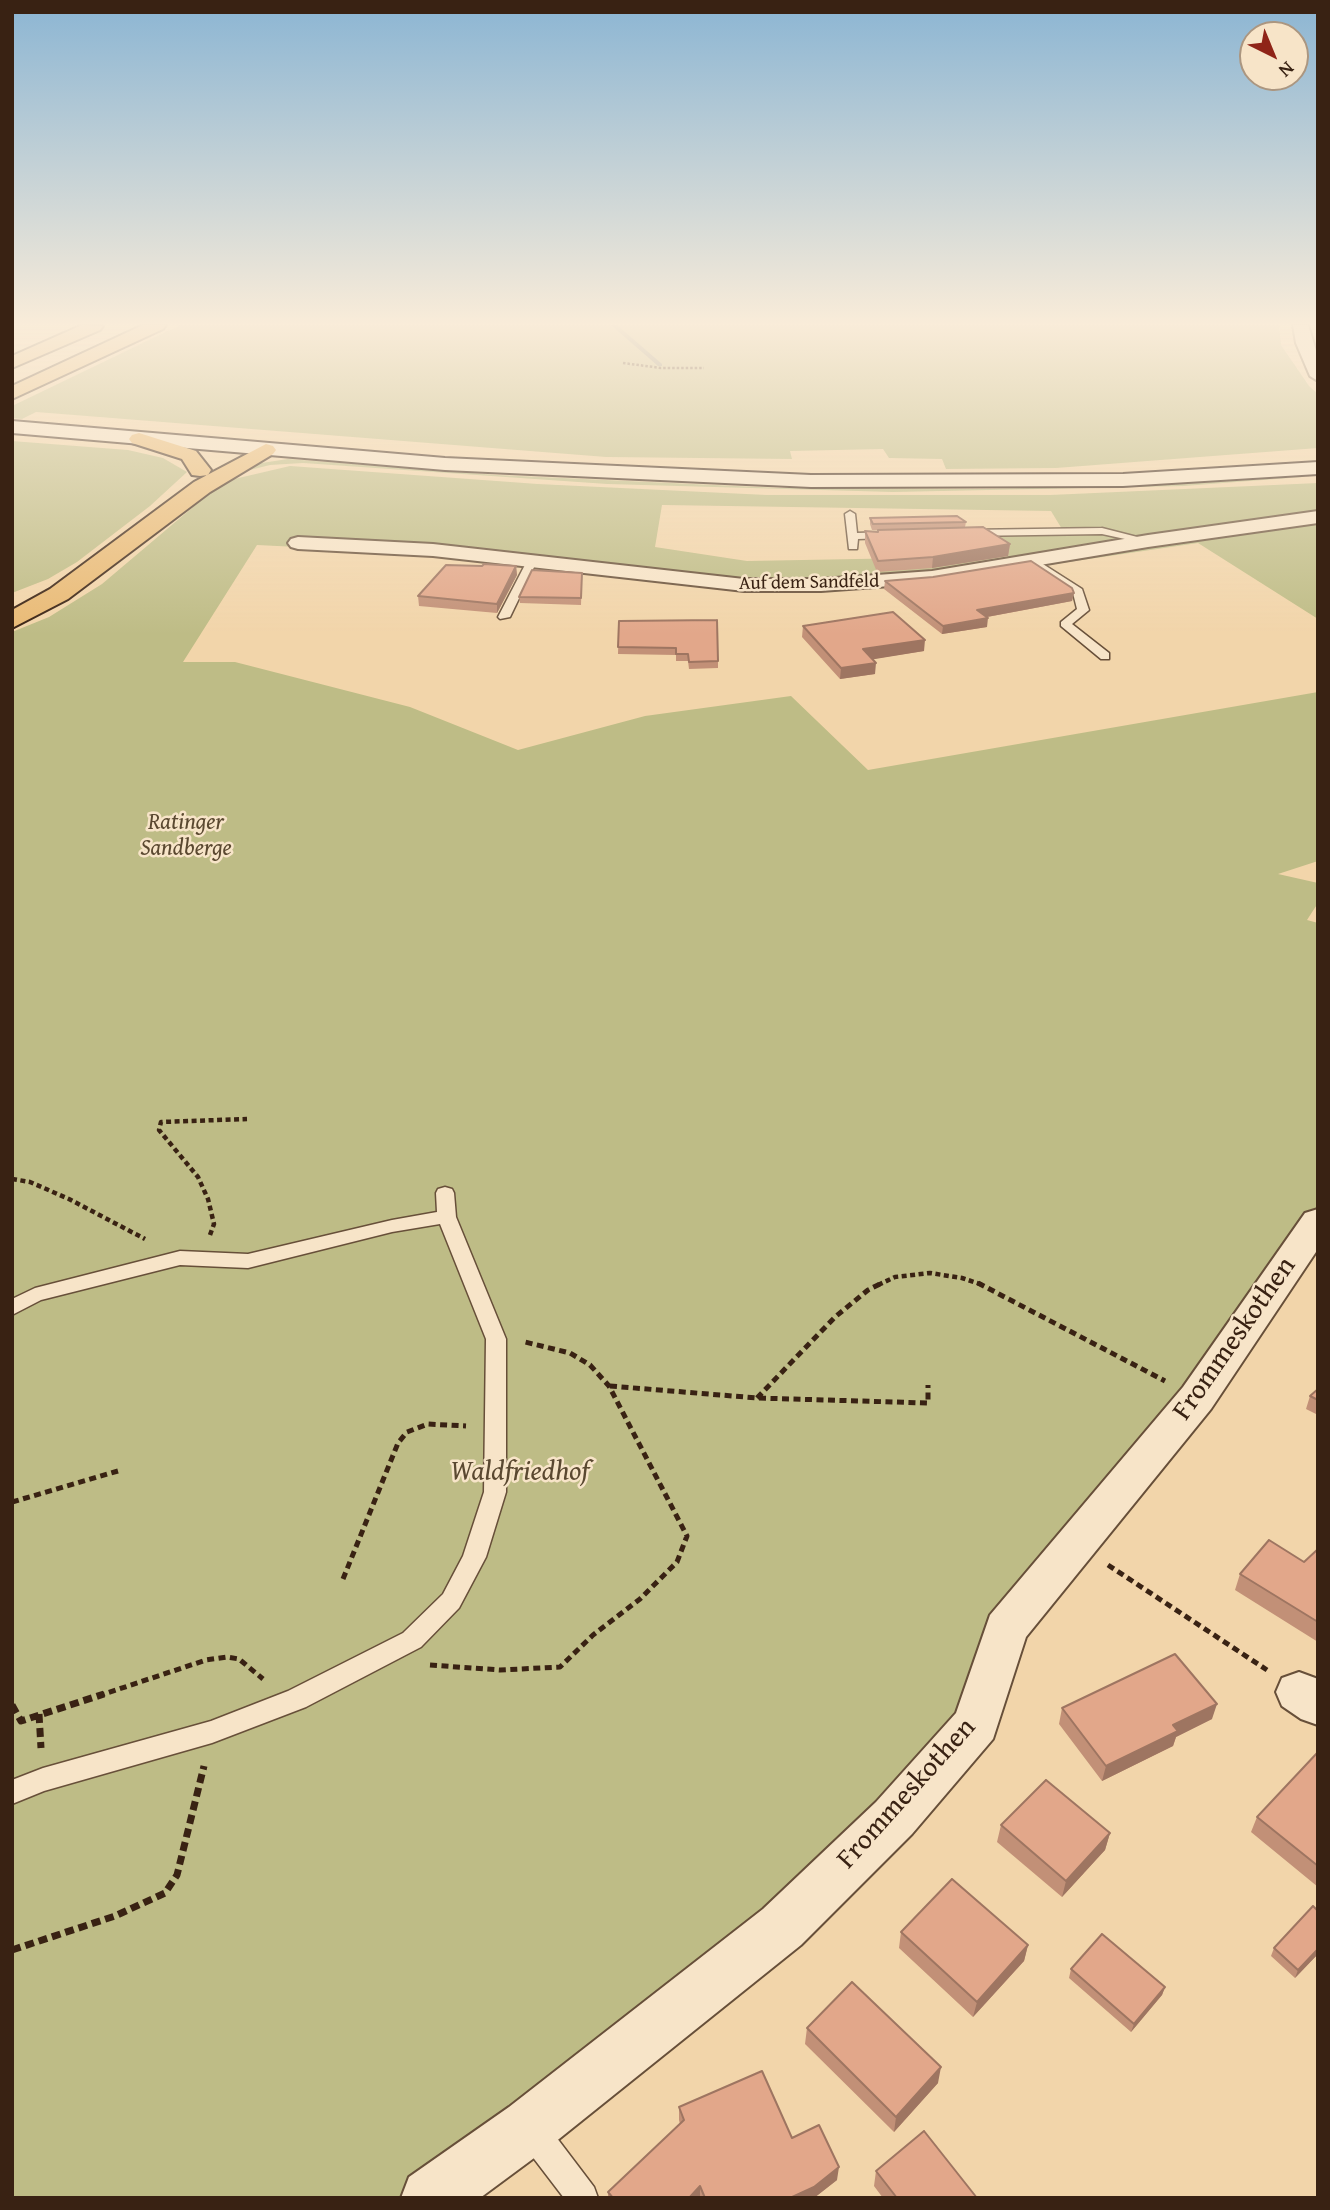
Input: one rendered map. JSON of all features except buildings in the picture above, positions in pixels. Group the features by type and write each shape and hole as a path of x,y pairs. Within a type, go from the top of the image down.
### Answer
{"highway":[{"path":"139,439 189,455 200,470"},
{"path":"12,597 74,570 188,483 230,447"},
{"path":"12,620 59,594 202,487 266,450"}],"main road":[{"path":"24,428 445,464 811,481 1047,481 1196,477 1318,468"},
{"path":"1047,481 1318,459"}],"street":[{"name":"Auf dem Sandfeld","path":"298,543 433,550 744,585 808,585 898,582 1148,541 1318,517"},
{"name":"Frommeskothen","path":"430,2198 529,2126 782,1927 894,1818 976,1724 1006,1629 1197,1398 1318,1221"}],"lane":[{"path":"850,513 853,542 905,534"},
{"path":"957,533 1094,531 1129,535 1148,541"},
{"path":"504,617 532,561"},
{"path":"1031,561 1078,591 1083,610 1065,624 1105,656"},
{"path":"12,1792 43,1780 212,1732 297,1699 412,1640 451,1601 474,1557 495,1492 496,1339 447,1217 445,1193"},
{"path":"12,1308 35,1295 180,1258 248,1261 392,1226 447,1217"},
{"path":"529,2126 583,2198"}],"path":[{"path":"12,1180 30,1182 69,1199 180,1258 201,1247 214,1224 208,1199 198,1177 159,1130 160,1122 247,1119"},
{"path":"757,1398 835,1317 869,1290 895,1277 930,1273 962,1278 989,1287 1197,1398"},
{"path":"397,1648 430,1665 500,1670 560,1667 593,1634 640,1599 677,1562 687,1536 609,1386 590,1365 570,1353 536,1343 496,1339"},
{"path":"609,1386 757,1398 928,1403 928,1385"},
{"path":"343,1579 398,1443 407,1432 428,1424 459,1425 497,1433"},
{"path":"12,1502 118,1471"},
{"path":"1076,1544 1309,1698"},
{"path":"12,1705 20,1721 205,1660 227,1657 239,1659 271,1686 297,1699"},
{"path":"12,1950 115,1916 165,1893 177,1875 212,1732"}],"green space":[{"path":"240,428 1318,428 1318,448 1056,468 946,469 942,459 889,458 883,449 790,451 792,459 606,457"},
{"path":"12,441 128,450 163,458 187,472 150,506 77,562 48,579 12,593"},
{"path":"288,459 497,475 780,488 988,489 1179,484 1316,476 1184,486 893,492 607,484 303,463 270,465 238,473 255,464"},
{"name":"Waldfriedhof","path":"290,466 538,484 767,495 1050,495 1318,483 1318,619 1198,543 905,586 828,590 438,554 257,545 183,662 235,662 410,707 518,750 645,716 791,696 868,770 1318,692 1318,861 1278,874 1318,883 1318,903 1307,920 1318,923 1318,1221 894,1818 430,2198 12,2198 12,632 49,617 102,584 212,491 230,480","holes":["662,505 1051,511 1065,534 958,538 966,557 747,561 655,547"]}],"park label":[{"name":"Ratinger Sandberge","path":"186,836"}]}
